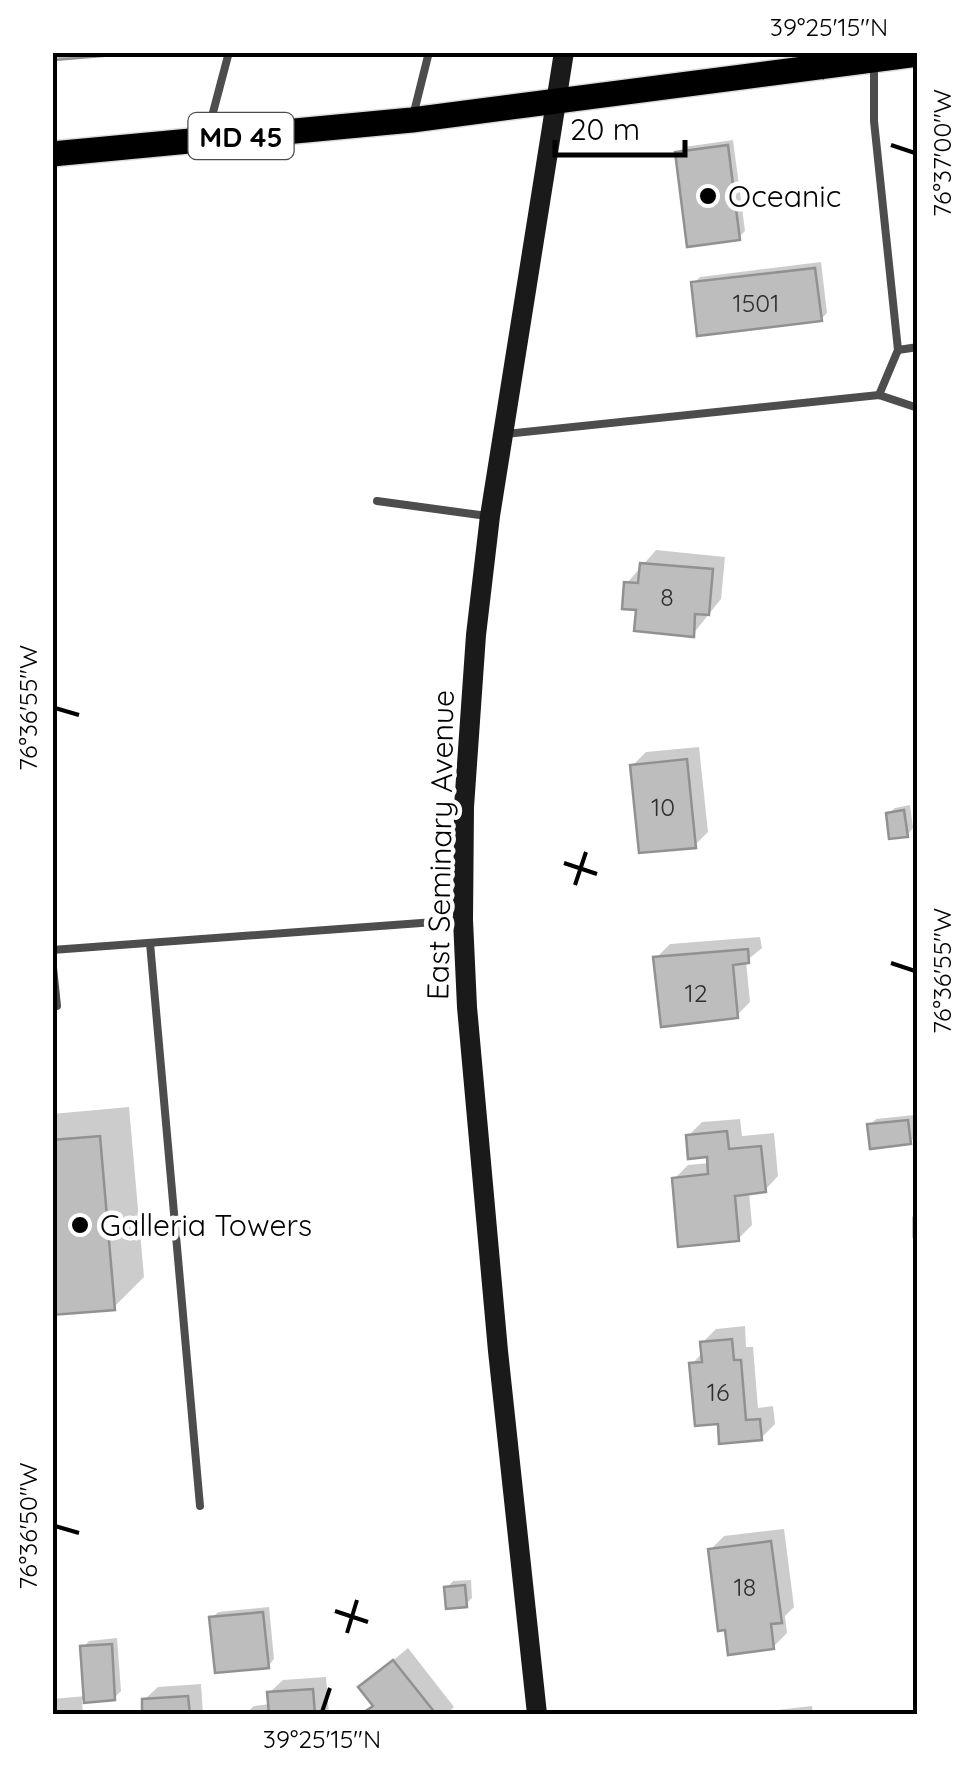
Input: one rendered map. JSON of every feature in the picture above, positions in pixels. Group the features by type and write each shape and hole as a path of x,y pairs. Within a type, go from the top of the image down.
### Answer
{"main road":[{"name":"MD 45","path":"52,154 412,120 776,68 918,54"}],"street":[{"name":"East Seminary Avenue","path":"536,1714 494,1313 462,920 469,712 490,516 564,52"}],"lane":[{"path":"206,140 229,52"},
{"path":"412,120 429,52"},
{"path":"874,60 874,120 898,350 879,395"},
{"path":"898,350 918,347"},
{"path":"502,434 879,395 918,408"},
{"path":"377,501 490,516"},
{"path":"52,950 462,920"},
{"path":"150,943 200,1506"},
{"path":"52,958 55,1006"}],"building":[{"path":"55,52 114,52 114,55 55,60"},
{"name":"Oceanic","path":"728,145 740,240 687,247 675,152"},
{"path":"815,268 822,321 697,336 691,282"},
{"path":"640,563 713,569 709,615 695,614 694,637 634,631 636,610 622,609 624,582 638,583"},
{"path":"687,759 696,848 639,853 630,765"},
{"path":"904,810 908,837 889,839 886,813"},
{"path":"748,949 749,963 733,965 738,1018 661,1027 653,957"},
{"path":"908,1120 911,1144 870,1149 867,1124"},
{"path":"727,1131 729,1149 761,1146 766,1192 735,1196 739,1241 678,1247 672,1178 708,1174 707,1157 688,1159 686,1135"},
{"name":"Galleria Towers","path":"100,1136 115,1310 52,1315 52,1140"},
{"path":"732,1339 734,1360 741,1360 746,1420 760,1419 762,1440 719,1444 718,1424 695,1426 689,1363 702,1362 700,1342"},
{"path":"771,1541 782,1623 771,1624 774,1649 728,1655 725,1630 718,1631 708,1549"},
{"path":"465,1585 467,1607 446,1609 444,1587"},
{"path":"263,1612 269,1668 215,1673 209,1617"},
{"path":"112,1644 115,1700 84,1703 80,1646"},
{"path":"393,1660 436,1714 361,1714 373,1706 358,1687"},
{"path":"313,1689 315,1714 269,1714 267,1692"},
{"path":"188,1696 190,1714 142,1714 142,1699"}],"place":[{"name":"Oceanic","path":"708,196"},
{"name":"Galleria Towers","path":"80,1225"}]}
